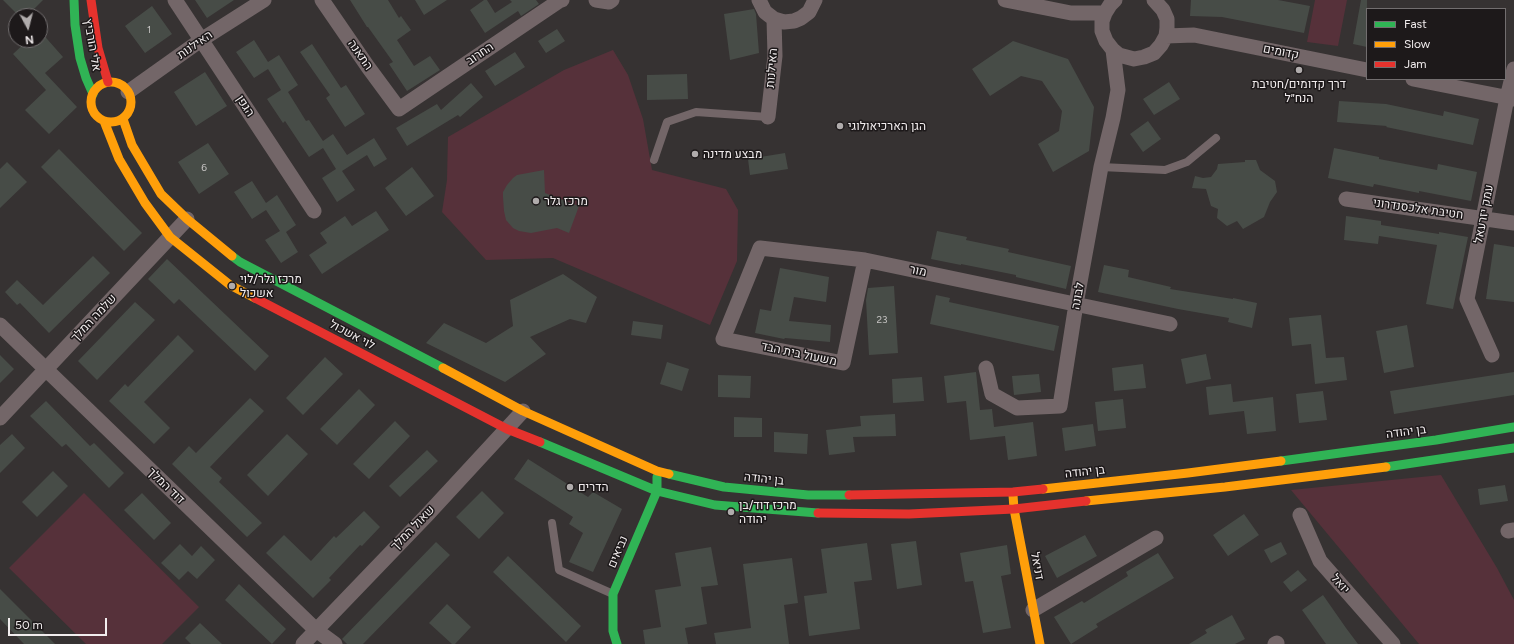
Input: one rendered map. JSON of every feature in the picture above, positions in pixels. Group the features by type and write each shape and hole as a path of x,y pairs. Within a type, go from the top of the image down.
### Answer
{"street":[{"name":"אלי הורביץ","path":"74,0 75,25 80,58 92,94"},
{"name":"אלי הורביץ","path":"91,0 98,48 108,82"},
{"name":"הגפן","path":"175,0 314,211"},
{"name":"האילנות","path":"128,92 201,40 264,0"},
{"name":"התאנה","path":"322,0 399,109"},
{"name":"החרוב","path":"399,109 559,0 562,0"},
{"path":"596,0 609,2 612,0"},
{"path":"759,0 765,12 774,19 784,22 794,21 801,18 809,12 815,0"},
{"path":"1005,0 1071,13 1105,12"},
{"path":"1115,0 1105,12 1102,21 1102,31 1106,42 1113,50 1126,58 1134,59 1154,53 1161,46 1166,36 1168,28 1167,19 1163,10 1154,0"},
{"path":"1071,13 1102,31"},
{"name":"האילנות","path":"768,117 775,56 774,19"},
{"name":"קדומים","path":"1167,19 1194,35"},
{"name":"קדומים","path":"1166,36 1194,35 1366,70"},
{"name":"לבונה","path":"1113,50 1118,90"},
{"name":"לבונה","path":"986,368 992,394 1017,408 1060,406 1076,304 1101,167 1118,90 1134,59"},
{"name":"עמק יזרעאל","path":"1492,355 1467,298 1510,98 1514,70"},
{"path":"1418,80 1510,98"},
{"path":"108,82 120,84 128,92 130,98 130,109 123,119 110,122 98,118 91,107 92,94 96,88 108,82"},
{"name":"לוי אשכול","path":"123,119 132,144 161,194 187,219 240,262 413,351 523,411 657,471"},
{"name":"לוי אשכול","path":"104,121 119,159 145,204 170,237 230,285 507,429 657,490"},
{"name":"חטיבת אלכסנדרוני","path":"1346,199 1514,223"},
{"name":"שלמה המלך","path":"0,418 187,219"},
{"name":"מור","path":"723,339 760,248 865,260 1170,324"},
{"name":"משעול בית הבד","path":"723,339 843,363 865,260"},
{"name":"דוד המלך","path":"0,325 316,630 336,644"},
{"name":"שאול המלך","path":"303,644 523,411"},
{"name":"בן יהודה","path":"657,471 724,487 808,495 1013,492 1195,472 1436,440 1514,427"},
{"path":"657,490 714,505 810,513 910,514 1014,509 1225,487 1438,460 1514,448"},
{"name":"נביאים","path":"617,644 613,631 612,594 657,490 657,471"},
{"name":"דניאל","path":"1013,492 1014,509 1040,644"},
{"name":"יואל","path":"1300,515 1320,561 1393,644"},
{"path":"1033,610 1156,538"}],"lane":[{"path":"654,160 667,122 696,112 768,117"},
{"path":"1101,167 1165,170 1187,162 1216,138"},
{"path":"552,523 559,570 612,594"}],"shaded area":[{"path":"1315,0 1347,0 1338,46 1307,42"},
{"path":"613,50 628,75 643,119 652,170 726,189 738,210 737,261 710,325 553,258 486,260 442,212 447,180 448,137 564,70"},
{"path":"1441,475 1497,568 1514,600 1514,644 1419,644 1291,490"},
{"path":"84,493 199,607 162,644 86,644 9,568"}],"building":[{"path":"3,0 43,0 35,8 11,8"},
{"path":"195,0 234,0 207,18"},
{"path":"350,0 388,0 399,18 401,16 411,30 397,40 414,66 430,56 440,70 407,91 389,64 393,62 367,27"},
{"path":"415,0 447,0 424,15"},
{"path":"484,0 487,0 495,13 512,2 510,0 536,0 539,4 521,16 518,11 485,33 470,10"},
{"path":"1191,0 1278,0 1310,6 1304,33 1222,17 1190,16"},
{"path":"1361,0 1367,0 1366,47 1353,44"},
{"path":"152,6 172,34 145,53 125,26"},
{"path":"754,9 756,14 759,53 730,60 724,14"},
{"path":"557,29 565,41 546,53 538,41"},
{"path":"48,40 63,57 45,73 77,107 49,134 25,110 46,90 13,54 19,48 48,48"},
{"path":"254,40 268,62 279,55 298,85 288,92 306,121 309,120 323,141 333,134 347,155 374,138 387,159 374,167 367,155 342,171 355,190 337,202 322,178 336,169 323,148 309,157 285,121 283,123 267,99 281,90 268,69 254,78 236,52"},
{"path":"1013,41 1068,59 1094,107 1089,151 1053,172 1038,144 1059,131 1062,111 1042,81 1021,76 990,96 972,69"},
{"path":"312,44 341,88 346,85 365,114 345,127 326,98 330,95 300,52"},
{"path":"515,52 525,67 495,86 485,71"},
{"path":"205,72 227,106 196,126 174,92"},
{"path":"687,74 688,99 647,100 647,75"},
{"path":"1169,82 1180,99 1154,115 1143,99"},
{"path":"471,83 483,97 460,117 458,115 407,146 396,128 437,104 441,110"},
{"path":"1339,101 1386,104 1443,116 1444,111 1479,119 1473,145 1386,127 1387,126 1337,122"},
{"path":"1148,121 1161,139 1143,152 1130,134"},
{"path":"208,143 229,174 199,194 178,162"},
{"path":"1334,148 1379,157 1379,159 1437,170 1438,164 1477,172 1471,201 1374,184 1373,187 1328,178"},
{"path":"59,149 142,233 124,251 41,167"},
{"path":"785,153 788,169 750,175 748,159"},
{"path":"1245,160 1256,160 1260,170 1275,181 1277,192 1270,202 1264,217 1243,229 1237,221 1227,226 1217,218 1218,209 1211,206 1206,189 1192,188 1195,176 1203,178 1211,177 1217,169 1218,164 1245,162"},
{"path":"7,162 27,182 0,208 0,169"},
{"path":"412,167 434,196 406,216 385,188"},
{"path":"544,170 545,193 579,206 569,233 557,228 531,233 519,231 513,228 506,220 503,192 507,185 517,175"},
{"path":"252,181 266,203 277,195 296,225 286,232 298,252 281,263 265,240 280,231 266,210 252,219 234,192"},
{"path":"376,211 389,230 322,274 309,255 327,243 320,233 345,216 352,226"},
{"path":"1346,216 1381,221 1381,225 1468,237 1453,309 1426,304 1437,245 1379,236 1378,244 1344,240"},
{"path":"937,231 967,237 966,240 1009,249 1008,252 1071,266 1066,289 1016,277 1016,275 931,259"},
{"path":"1494,244 1514,247 1514,302 1486,299"},
{"path":"93,256 110,273 49,333 20,303 17,305 5,292 17,280 43,305"},
{"path":"167,259 269,356 255,371 179,299 174,304 148,279"},
{"path":"1104,265 1129,270 1128,277 1171,287 1170,289 1257,303 1252,328 1228,322 1229,318 1098,292"},
{"path":"780,268 829,277 826,302 794,297 789,321 831,325 830,342 784,339 755,333 760,309 771,311"},
{"path":"563,274 597,297 586,323 570,319 530,337 546,354 505,382 426,343 444,323 486,343 513,326 510,300"},
{"path":"894,286 898,353 869,355 866,300 868,288"},
{"path":"936,295 950,298 949,302 1059,326 1054,351 930,324"},
{"path":"135,302 155,320 97,380 78,361"},
{"path":"1321,315 1326,358 1344,357 1347,380 1315,384 1311,344 1292,346 1289,318"},
{"path":"633,321 663,325 661,339 631,335"},
{"path":"1407,325 1414,367 1384,373 1376,331"},
{"path":"178,335 194,351 144,402 170,428 154,444 109,401 125,384 128,387"},
{"path":"1206,354 1211,379 1186,384 1181,359"},
{"path":"0,355 14,369 0,383"},
{"path":"325,357 343,374 303,415 286,398"},
{"path":"667,362 689,369 682,391 660,384"},
{"path":"1143,364 1146,388 1114,391 1112,368"},
{"path":"976,372 980,410 992,409 994,427 1033,422 1037,456 1008,460 1005,436 970,440 966,401 947,403 944,376"},
{"path":"1514,372 1514,395 1394,414 1390,391"},
{"path":"1039,374 1041,392 1014,395 1012,376"},
{"path":"718,375 751,376 750,398 718,397"},
{"path":"922,377 924,401 893,403 892,379"},
{"path":"1231,384 1233,402 1273,397 1276,431 1247,434 1244,411 1209,415 1206,387"},
{"path":"359,389 375,405 337,445 320,429"},
{"path":"1323,391 1327,420 1299,423 1296,394"},
{"path":"250,398 264,411 210,467 222,478 219,482 262,523 247,537 172,464 189,446 196,453"},
{"path":"1123,399 1126,428 1098,431 1095,402"},
{"path":"46,401 90,446 94,443 124,473 109,488 66,444 62,447 30,416"},
{"path":"895,414 896,436 853,437 855,452 829,455 826,430 861,426 860,416"},
{"path":"734,417 762,418 762,437 734,437"},
{"path":"395,421 410,436 369,479 353,464"},
{"path":"1093,424 1096,446 1065,451 1062,428"},
{"path":"774,432 808,434 807,454 774,452"},
{"path":"12,434 25,448 0,473 0,445"},
{"path":"287,434 308,454 268,496 247,475"},
{"path":"427,450 438,461 400,497 389,486"},
{"path":"528,459 588,497 593,492 622,509 593,572 569,562 583,533 569,524 573,517 514,479"},
{"path":"53,471 68,486 37,517 22,502"},
{"path":"1505,485 1508,501 1480,505 1478,489"},
{"path":"482,491 504,513 479,539 456,517"},
{"path":"142,493 171,523 154,540 124,510"},
{"path":"364,511 380,527 362,546 360,545 329,578 331,580 313,598 266,553 284,535 311,561 334,536 336,538"},
{"path":"1244,514 1259,535 1228,556 1213,535"},
{"path":"1085,535 1097,556 1057,578 1045,556"},
{"path":"916,541 922,585 897,589 891,544"},
{"path":"436,542 450,555 363,644 347,644 342,639"},
{"path":"1281,542 1287,554 1271,563 1264,550"},
{"path":"867,543 872,580 854,582 860,629 809,636 804,596 827,593 821,549"},
{"path":"180,544 192,556 201,546 215,560 197,579 188,571 179,580 161,563"},
{"path":"1007,545 1011,574 1001,576 1011,628 983,633 973,581 965,582 960,553"},
{"path":"711,547 718,585 701,587 707,624 685,628 688,644 645,644 643,630 661,627 655,590 681,586 675,553"},
{"path":"1158,553 1174,578 1096,624 1098,627 1071,644 1054,617 1082,601 1084,603 1128,576 1126,572"},
{"path":"508,556 581,626 566,642 493,572"},
{"path":"792,558 798,603 784,605 789,644 716,644 714,633 751,628 743,564"},
{"path":"1298,570 1307,580 1291,592 1283,582"},
{"path":"239,584 286,629 272,644 225,600"},
{"path":"0,589 55,644 24,644 0,619"},
{"path":"1323,595 1358,644 1326,644 1302,610"},
{"path":"447,604 471,627 455,644 452,644 429,623"},
{"path":"1232,615 1245,639 1235,644 1189,644 1207,633 1205,630"},
{"path":"200,623 222,644 191,644 185,638"}],"traffic: fast":[{"path":"74,0 75,25 80,58 93,94"},
{"path":"232,256 240,262 443,368"},
{"path":"1281,461 1436,440 1514,427"},
{"path":"540,442 657,491 715,505 818,513"},
{"path":"1386,467 1514,448"},
{"path":"669,474 724,487 808,495 849,495"},
{"path":"617,644 613,631 613,594 657,491 657,477"}],"traffic: slow":[{"path":"107,82 115,82 122,85 128,91 131,102 128,113 122,119 115,122 107,122 100,119 94,113 91,106 91,98 94,91 100,85 107,82"},
{"path":"123,119 132,145 161,194 187,219 232,256"},
{"path":"104,121 119,159 145,203 170,237 230,285 255,298"},
{"path":"443,368 523,411 657,471 669,474"},
{"path":"1043,489 1281,461"},
{"path":"1086,501 1225,487 1386,467"},
{"path":"1013,495 1014,509 1040,644"}],"traffic: jam":[{"path":"91,0 98,48 108,82"},
{"path":"255,298 507,429 540,442"},
{"path":"849,495 1013,492 1043,489"},
{"path":"818,513 909,514 1014,509 1086,501"}],"place":[{"name":"דרך קדומים/חטיבת הנח״ל","path":"1299,70"},
{"name":"הגן הארכיאולוגי","path":"840,126"},
{"name":"מבצע מדינה","path":"695,154"},
{"name":"מרכז גלר","path":"536,201"},
{"name":"מרכז גלר/לוי אשכול","path":"232,286"},
{"name":"הדרים","path":"570,487"},
{"name":"מרכז דוד/בן יהודה","path":"731,512"}]}
